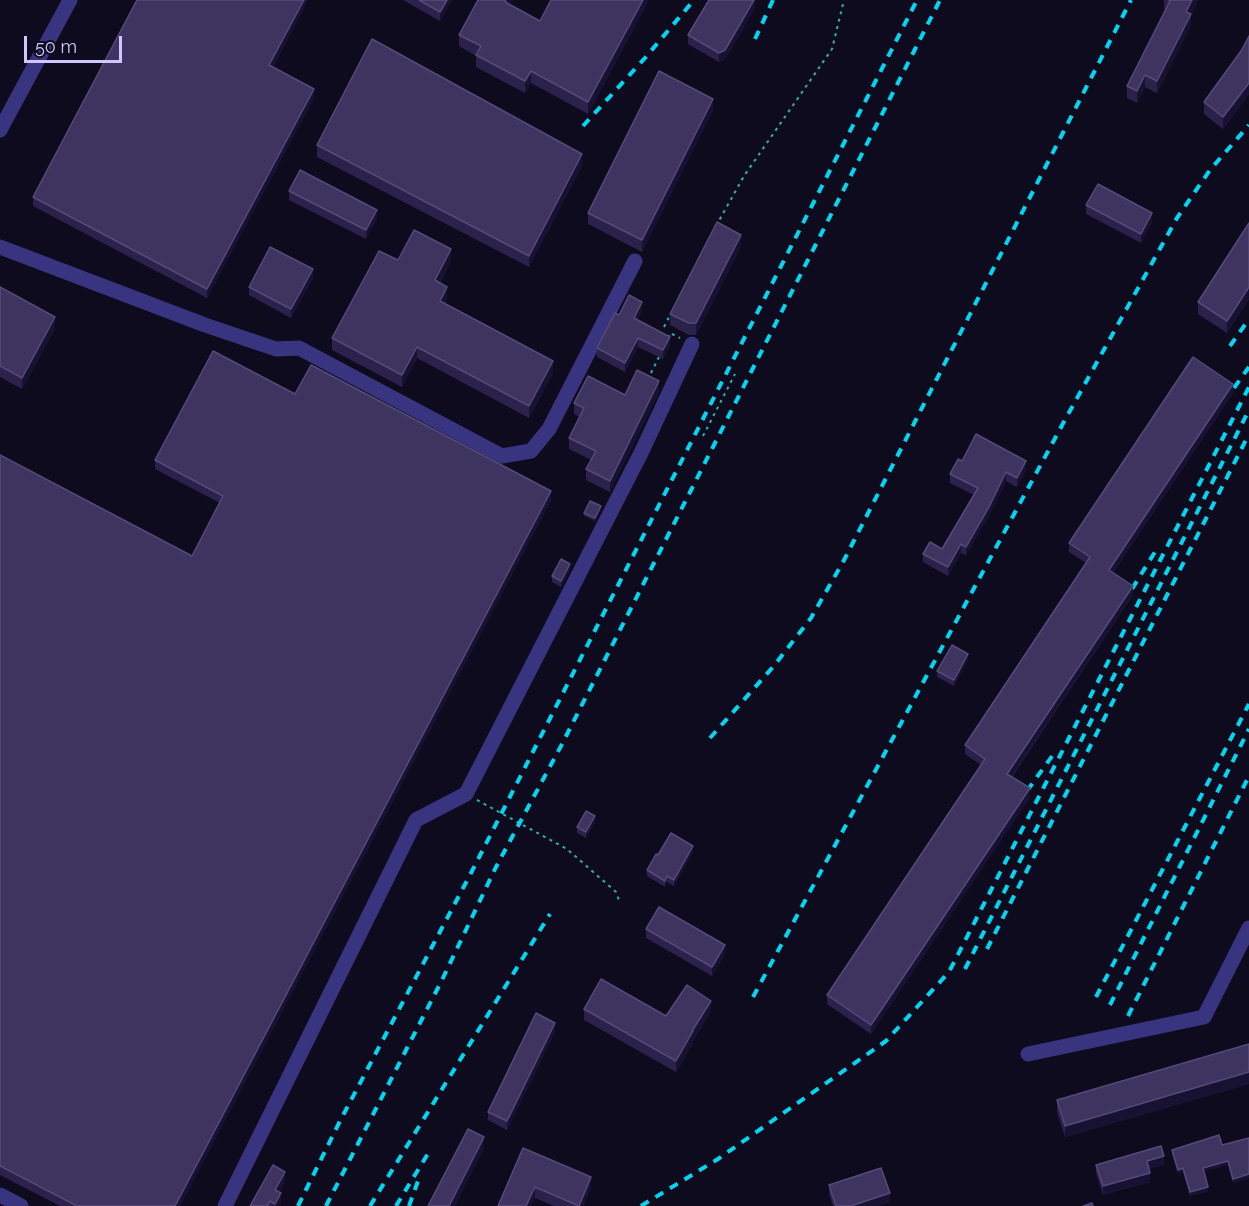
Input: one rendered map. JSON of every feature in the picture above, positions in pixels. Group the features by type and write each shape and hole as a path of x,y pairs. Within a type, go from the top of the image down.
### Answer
{"street":[{"path":"0,130 70,0"},
{"path":"0,247 205,325 276,349 299,348 502,456 531,451 549,429 635,261"},
{"path":"226,1202 417,820 466,794 641,453 692,344"},
{"path":"1028,1054 1204,1017 1249,928"},
{"path":"0,1196 21,1206"}],"path":[{"path":"715,228 744,176 832,49 844,0"},
{"path":"663,327 674,307"},
{"path":"651,373 660,355"},
{"path":"703,436 735,374"},
{"path":"480,800 567,849 616,892 620,903"}],"building":[{"path":"137,0 304,0 269,65 314,89 207,289 33,197"},
{"path":"419,0 447,0 440,12"},
{"path":"478,0 506,0 505,2 540,21 551,0 643,0 588,102 531,71 525,81 476,55 481,46 459,35"},
{"path":"709,0 754,0 725,50 719,53 688,35"},
{"path":"1169,0 1192,0 1186,12 1191,14 1157,81 1145,75 1137,91 1127,86"},
{"path":"1249,36 1249,83 1223,117 1204,102 1241,51"},
{"path":"372,39 582,154 529,256 317,145"},
{"path":"659,71 713,99 642,240 588,213"},
{"path":"300,170 377,210 366,230 289,191"},
{"path":"1098,184 1152,213 1141,234 1086,205"},
{"path":"717,222 741,235 696,323 689,323 670,314"},
{"path":"1249,223 1249,287 1227,321 1198,302"},
{"path":"414,230 451,249 435,280 447,287 440,301 553,361 529,406 417,347 402,375 332,338 379,251 398,260"},
{"path":"270,247 313,269 291,309 249,287"},
{"path":"0,287 55,317 22,378 0,366"},
{"path":"629,295 642,302 634,318 670,337 663,350 638,338 625,363 597,348 615,313 619,315"},
{"path":"213,351 295,394 311,365 551,491 175,1206 77,1206 0,1166 0,455 192,556 223,496 155,460"},
{"path":"1193,357 1233,384 1109,570 1133,586 1007,774 1030,788 871,1025 827,995 985,759 965,745 1090,557 1069,543"},
{"path":"637,370 659,381 610,481 586,469 596,451 569,438 584,408 574,403 588,376 625,395"},
{"path":"976,434 1026,461 1017,478 1006,472 966,547 961,544 948,567 923,554 930,542 942,549 978,488 950,474 958,459 962,461"},
{"path":"590,501 601,506 595,518 584,513"},
{"path":"561,559 570,564 561,581 552,576"},
{"path":"952,645 968,654 954,680 937,671"},
{"path":"586,811 595,816 586,832 577,827"},
{"path":"671,833 693,846 674,880 667,876 665,881 647,870"},
{"path":"659,907 725,945 712,967 646,929"},
{"path":"601,979 666,1016 687,985 711,1001 676,1061 584,1009"},
{"path":"536,1013 555,1023 507,1121 488,1112"},
{"path":"1249,1044 1249,1072 1065,1126 1057,1100"},
{"path":"468,1129 484,1137 449,1206 428,1206"},
{"path":"1219,1135 1222,1145 1249,1138 1249,1174 1233,1179 1228,1161 1203,1168 1208,1187 1190,1192 1183,1168 1178,1170 1172,1150"},
{"path":"1161,1146 1164,1156 1147,1161 1150,1173 1103,1186 1096,1165"},
{"path":"523,1148 591,1177 579,1206 535,1187 526,1206 498,1206"},
{"path":"273,1165 285,1172 275,1190 281,1193 275,1204 270,1201 267,1206 250,1206"},
{"path":"881,1168 890,1193 851,1206 836,1206 829,1185"}],"railway":[{"path":"583,126 694,0"},
{"path":"755,39 773,0"},
{"path":"298,1206 340,1121 471,873 917,0"},
{"path":"326,1206 442,980 496,867 561,746 940,0"},
{"path":"710,738 773,667 811,618 843,562 1131,0"},
{"path":"753,997 1066,418 1177,218 1210,170 1249,125"},
{"path":"1230,346 1249,319"},
{"path":"1234,388 1249,367"},
{"path":"641,1206 718,1159 886,1041 949,972 1249,387"},
{"path":"965,969 1249,410"},
{"path":"987,949 1249,434"},
{"path":"1132,589 1155,552"},
{"path":"1096,997 1249,704"},
{"path":"1110,1005 1249,729"},
{"path":"1027,791 1055,752"},
{"path":"1128,1016 1249,776"},
{"path":"370,1206 550,914"},
{"path":"396,1206 429,1152"},
{"path":"409,1206 418,1181"}]}
